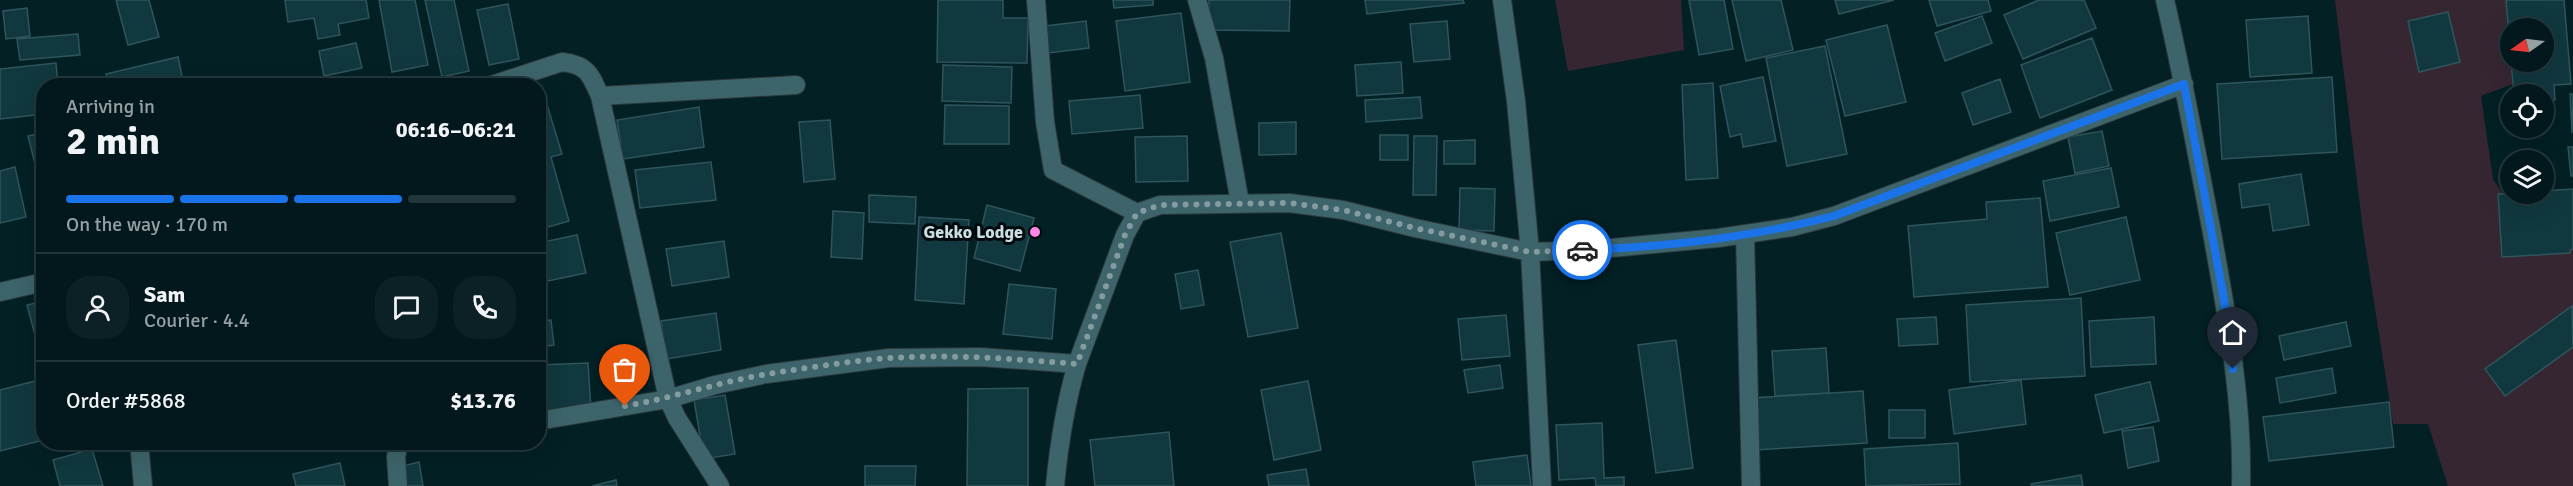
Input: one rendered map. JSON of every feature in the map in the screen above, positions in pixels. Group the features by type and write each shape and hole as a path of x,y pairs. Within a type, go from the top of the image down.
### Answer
{"street":[{"path":"1036,0 1044,122 1053,170 1137,213"},
{"path":"1197,0 1214,58 1240,203"},
{"path":"1502,0 1516,101 1530,252 1542,486"},
{"path":"2165,0 2184,84 2224,299 2242,438 2241,486"},
{"path":"513,78 562,62 574,63 586,69 600,96 668,399 677,418 720,486"},
{"path":"600,96 796,84"},
{"path":"1056,486 1059,440 1077,364 1125,235 1137,213 1160,205 1289,203 1343,210 1530,252 1590,250 1745,234 1792,227 1834,216 2184,84"},
{"path":"1745,234 1751,486"},
{"path":"0,292 36,284"},
{"path":"546,420 668,399 715,385 766,374 889,358 980,357 1077,364"},
{"path":"140,450 143,486"},
{"path":"397,450 398,486"}],"shaded area":[{"path":"1555,0 1681,0 1684,50 1568,71"},
{"path":"2335,0 2530,0 2532,18 2500,18 2500,72 2539,72 2539,74 2513,84 2500,84 2500,89 2481,96 2493,179 2500,189 2500,204 2510,204 2530,234 2573,237 2573,486 2448,486 2428,424 2393,424 2363,231"}],"building":[{"path":"116,0 149,0 159,37 128,45"},
{"path":"285,0 366,0 369,18 338,24 340,35 318,39 314,18 288,22"},
{"path":"379,0 415,0 428,65 392,72"},
{"path":"425,0 454,0 469,71 442,77"},
{"path":"938,0 1003,0 1003,18 1028,18 1027,63 937,62"},
{"path":"1113,0 1153,0 1153,5 1114,8"},
{"path":"1209,0 1290,0 1289,31 1208,30"},
{"path":"1365,0 1463,0 1464,3 1367,14"},
{"path":"1689,0 1724,0 1733,49 1699,55"},
{"path":"1732,0 1781,0 1793,50 1746,61"},
{"path":"1835,0 1894,0 1839,14"},
{"path":"1929,0 1988,0 1991,11 1937,26"},
{"path":"2039,0 2084,0 2096,28 2023,59 2004,15"},
{"path":"2506,0 2564,0 2571,84 2513,84 2512,72 2554,72 2554,18 2508,18"},
{"path":"508,4 519,59 489,65 477,10"},
{"path":"27,8 30,36 6,39 3,11"},
{"path":"2448,12 2460,62 2419,72 2408,21"},
{"path":"1181,13 1190,82 1125,91 1116,21"},
{"path":"1982,16 1992,43 1945,61 1935,33"},
{"path":"2308,16 2312,73 2250,77 2246,20"},
{"path":"1086,21 1089,48 1048,53 1045,26"},
{"path":"1447,21 1450,59 1414,62 1410,24"},
{"path":"1887,25 1906,102 1845,116 1826,40"},
{"path":"78,34 80,55 20,60 17,39"},
{"path":"2092,38 2112,90 2040,118 2021,65"},
{"path":"356,43 362,68 324,76 319,51"},
{"path":"1825,46 1847,154 1787,166 1766,58"},
{"path":"178,57 182,78 107,78 106,74"},
{"path":"1401,62 1403,93 1357,96 1355,65"},
{"path":"56,63 57,78 36,78 36,115 0,119 0,69"},
{"path":"943,65 1012,67 1011,103 942,101"},
{"path":"1763,77 1776,141 1743,147 1741,134 1730,137 1720,86"},
{"path":"2332,77 2337,152 2222,159 2217,84"},
{"path":"2000,79 2011,112 1973,125 1962,93"},
{"path":"1713,83 1718,178 1686,180 1682,85"},
{"path":"2570,94 2573,94 2572,133"},
{"path":"1140,95 1143,128 1072,134 1069,101"},
{"path":"1420,97 1422,118 1366,122 1365,100"},
{"path":"546,101 562,154 551,157 569,221 546,228"},
{"path":"945,105 1009,106 1009,144 944,144"},
{"path":"699,107 704,147 623,159 617,120"},
{"path":"830,120 835,179 804,182 799,122"},
{"path":"1296,122 1296,154 1259,155 1259,123"},
{"path":"2102,131 2109,166 2075,173 2068,137"},
{"path":"36,134 36,168 28,136"},
{"path":"1380,135 1408,135 1408,160 1380,160"},
{"path":"1187,136 1188,181 1136,182 1135,137"},
{"path":"1414,136 1437,136 1436,195 1413,195"},
{"path":"1475,140 1475,164 1444,164 1444,141"},
{"path":"2568,147 2573,147 2573,176 2571,176"},
{"path":"711,162 716,200 640,208 635,170"},
{"path":"15,167 26,217 0,223 0,171"},
{"path":"2111,168 2119,207 2050,221 2043,181"},
{"path":"2301,174 2309,225 2273,231 2269,204 2242,208 2239,184"},
{"path":"1460,188 1495,189 1494,231 1459,230"},
{"path":"2573,189 2573,249 2570,253 2502,257 2498,194 2500,194 2500,204 2554,204 2554,190"},
{"path":"869,195 916,197 915,224 869,222"},
{"path":"2040,198 2048,287 1914,297 1908,226 1987,219 1986,202"},
{"path":"987,205 1034,218 1020,271 974,258"},
{"path":"833,211 864,213 862,259 831,257"},
{"path":"919,217 969,220 964,304 915,300"},
{"path":"2126,217 2140,280 2070,295 2056,233"},
{"path":"1281,233 1298,328 1248,337 1230,242"},
{"path":"577,235 586,273 546,281 546,241"},
{"path":"724,241 729,277 672,286 666,249"},
{"path":"1198,270 1204,305 1181,309 1175,274"},
{"path":"1009,284 1056,289 1052,339 1003,334"},
{"path":"2081,298 2085,376 1970,382 1966,305"},
{"path":"36,303 36,339 27,305"},
{"path":"2572,306 2573,347 2505,396 2485,369"},
{"path":"716,313 721,350 667,359 661,321"},
{"path":"1506,315 1510,356 1462,360 1458,319"},
{"path":"1936,317 1938,344 1899,346 1897,319"},
{"path":"2154,317 2156,364 2091,367 2089,321"},
{"path":"546,320 551,320 554,345 546,346"},
{"path":"2346,322 2351,346 2284,360 2279,336"},
{"path":"1676,340 1693,468 1656,473 1638,345"},
{"path":"1826,348 1829,393 1775,396 1772,351"},
{"path":"588,363 591,410 546,413 546,365"},
{"path":"1500,365 1503,388 1468,393 1464,370"},
{"path":"2332,368 2336,393 2280,403 2276,378"},
{"path":"2021,380 2026,424 1954,434 1949,390"},
{"path":"35,381 36,442 0,451 0,390"},
{"path":"1308,381 1321,450 1274,460 1261,390"},
{"path":"2150,382 2159,421 2104,433 2095,395"},
{"path":"1028,388 1028,486 967,486 968,389"},
{"path":"1863,391 1867,443 1754,450 1751,398"},
{"path":"725,395 735,454 704,459 694,400"},
{"path":"2389,402 2394,447 2269,461 2263,417"},
{"path":"1889,410 1925,410 1925,438 1889,438"},
{"path":"1602,423 1604,478 1624,477 1624,486 1596,486 1595,478 1559,480 1556,425"},
{"path":"2153,427 2159,461 2128,468 2122,431"},
{"path":"1169,432 1174,486 1095,486 1090,440"},
{"path":"1958,443 1960,484 1866,486 1864,449"},
{"path":"92,450 103,486 60,486 53,460"},
{"path":"1527,455 1531,486 1476,486 1473,462"},
{"path":"419,462 423,486 407,486 403,466"},
{"path":"340,463 345,486 296,486 293,474"},
{"path":"865,466 916,466 915,486 865,486"},
{"path":"1306,469 1309,486 1269,486 1267,475"},
{"path":"2081,475 2083,486 2032,486 2031,484"},
{"path":"616,480 617,486 592,486"}],"way so far":[{"path":"625,406 668,399 715,385 766,374 889,358 980,357 1077,364 1125,235 1137,213 1160,205 1289,203 1343,210 1530,252 1582,250"}],"place":[{"name":"Gekko Lodge","path":"1035,232"}],"route":[{"path":"1582,250 1718,238 1792,227 1834,216 2184,84 2224,299 2233,369"}]}
